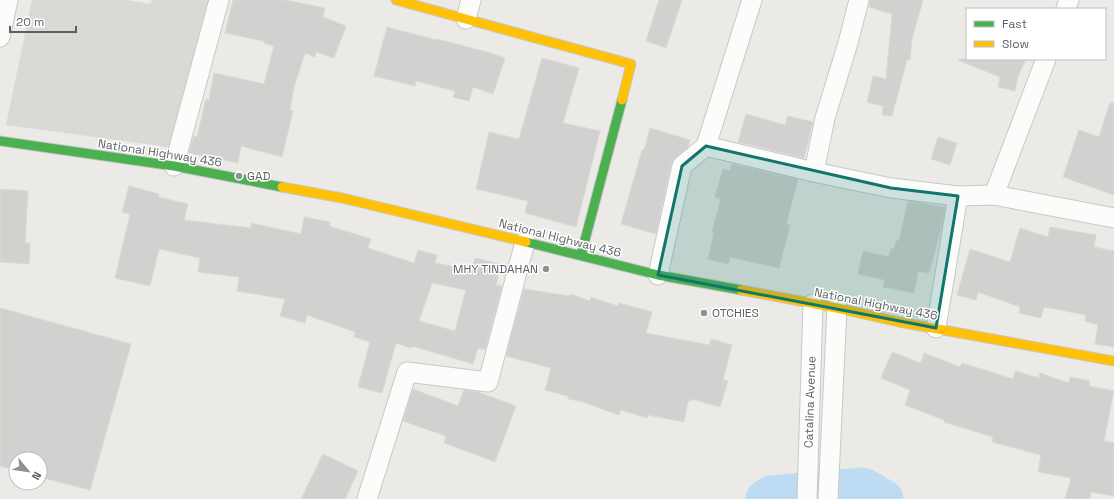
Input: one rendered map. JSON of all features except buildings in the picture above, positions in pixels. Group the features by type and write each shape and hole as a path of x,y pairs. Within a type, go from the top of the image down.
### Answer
{"main road":[{"path":"396,0 631,64 581,255"},
{"name":"National Highway 436","path":"0,140 174,166 342,198 581,255 658,275 838,308 899,322 1114,361"}],"street":[{"path":"0,37 8,0"},
{"path":"174,166 218,0"},
{"path":"466,19 471,0"},
{"path":"658,275 682,166 706,146 752,0"},
{"path":"814,172 825,118 848,43 858,0"},
{"path":"994,195 1046,60"},
{"path":"706,146 814,172 891,188 958,196 994,195 1114,218"},
{"path":"936,328 958,196"},
{"path":"366,499 406,372 488,382 524,242"},
{"name":"Catalina Avenue","path":"807,499 813,304"},
{"name":"Catalina Avenue","path":"828,499 833,379 838,308"}],"highlighted area":[{"path":"706,146 891,188 958,196 936,328 658,275 682,166"}],"shaded area":[{"path":"32,0 127,0 150,4 152,0 212,0 175,148 6,125"}],"waterway":[{"path":"765,499 771,495 863,487 884,499"}],"traffic: fast":[{"path":"581,255 622,100"},
{"path":"0,141 174,166 282,187"},
{"path":"526,242 658,275 741,290"}],"traffic: slow":[{"path":"396,0 631,64 622,100"},
{"path":"282,187 342,198 526,242"},
{"path":"741,290 837,308 899,322 1114,361"}],"place":[{"name":"GAD","path":"239,176"},
{"name":"MHY TINDAHAN","path":"546,269"},
{"name":"OTCHIES","path":"704,313"}]}
